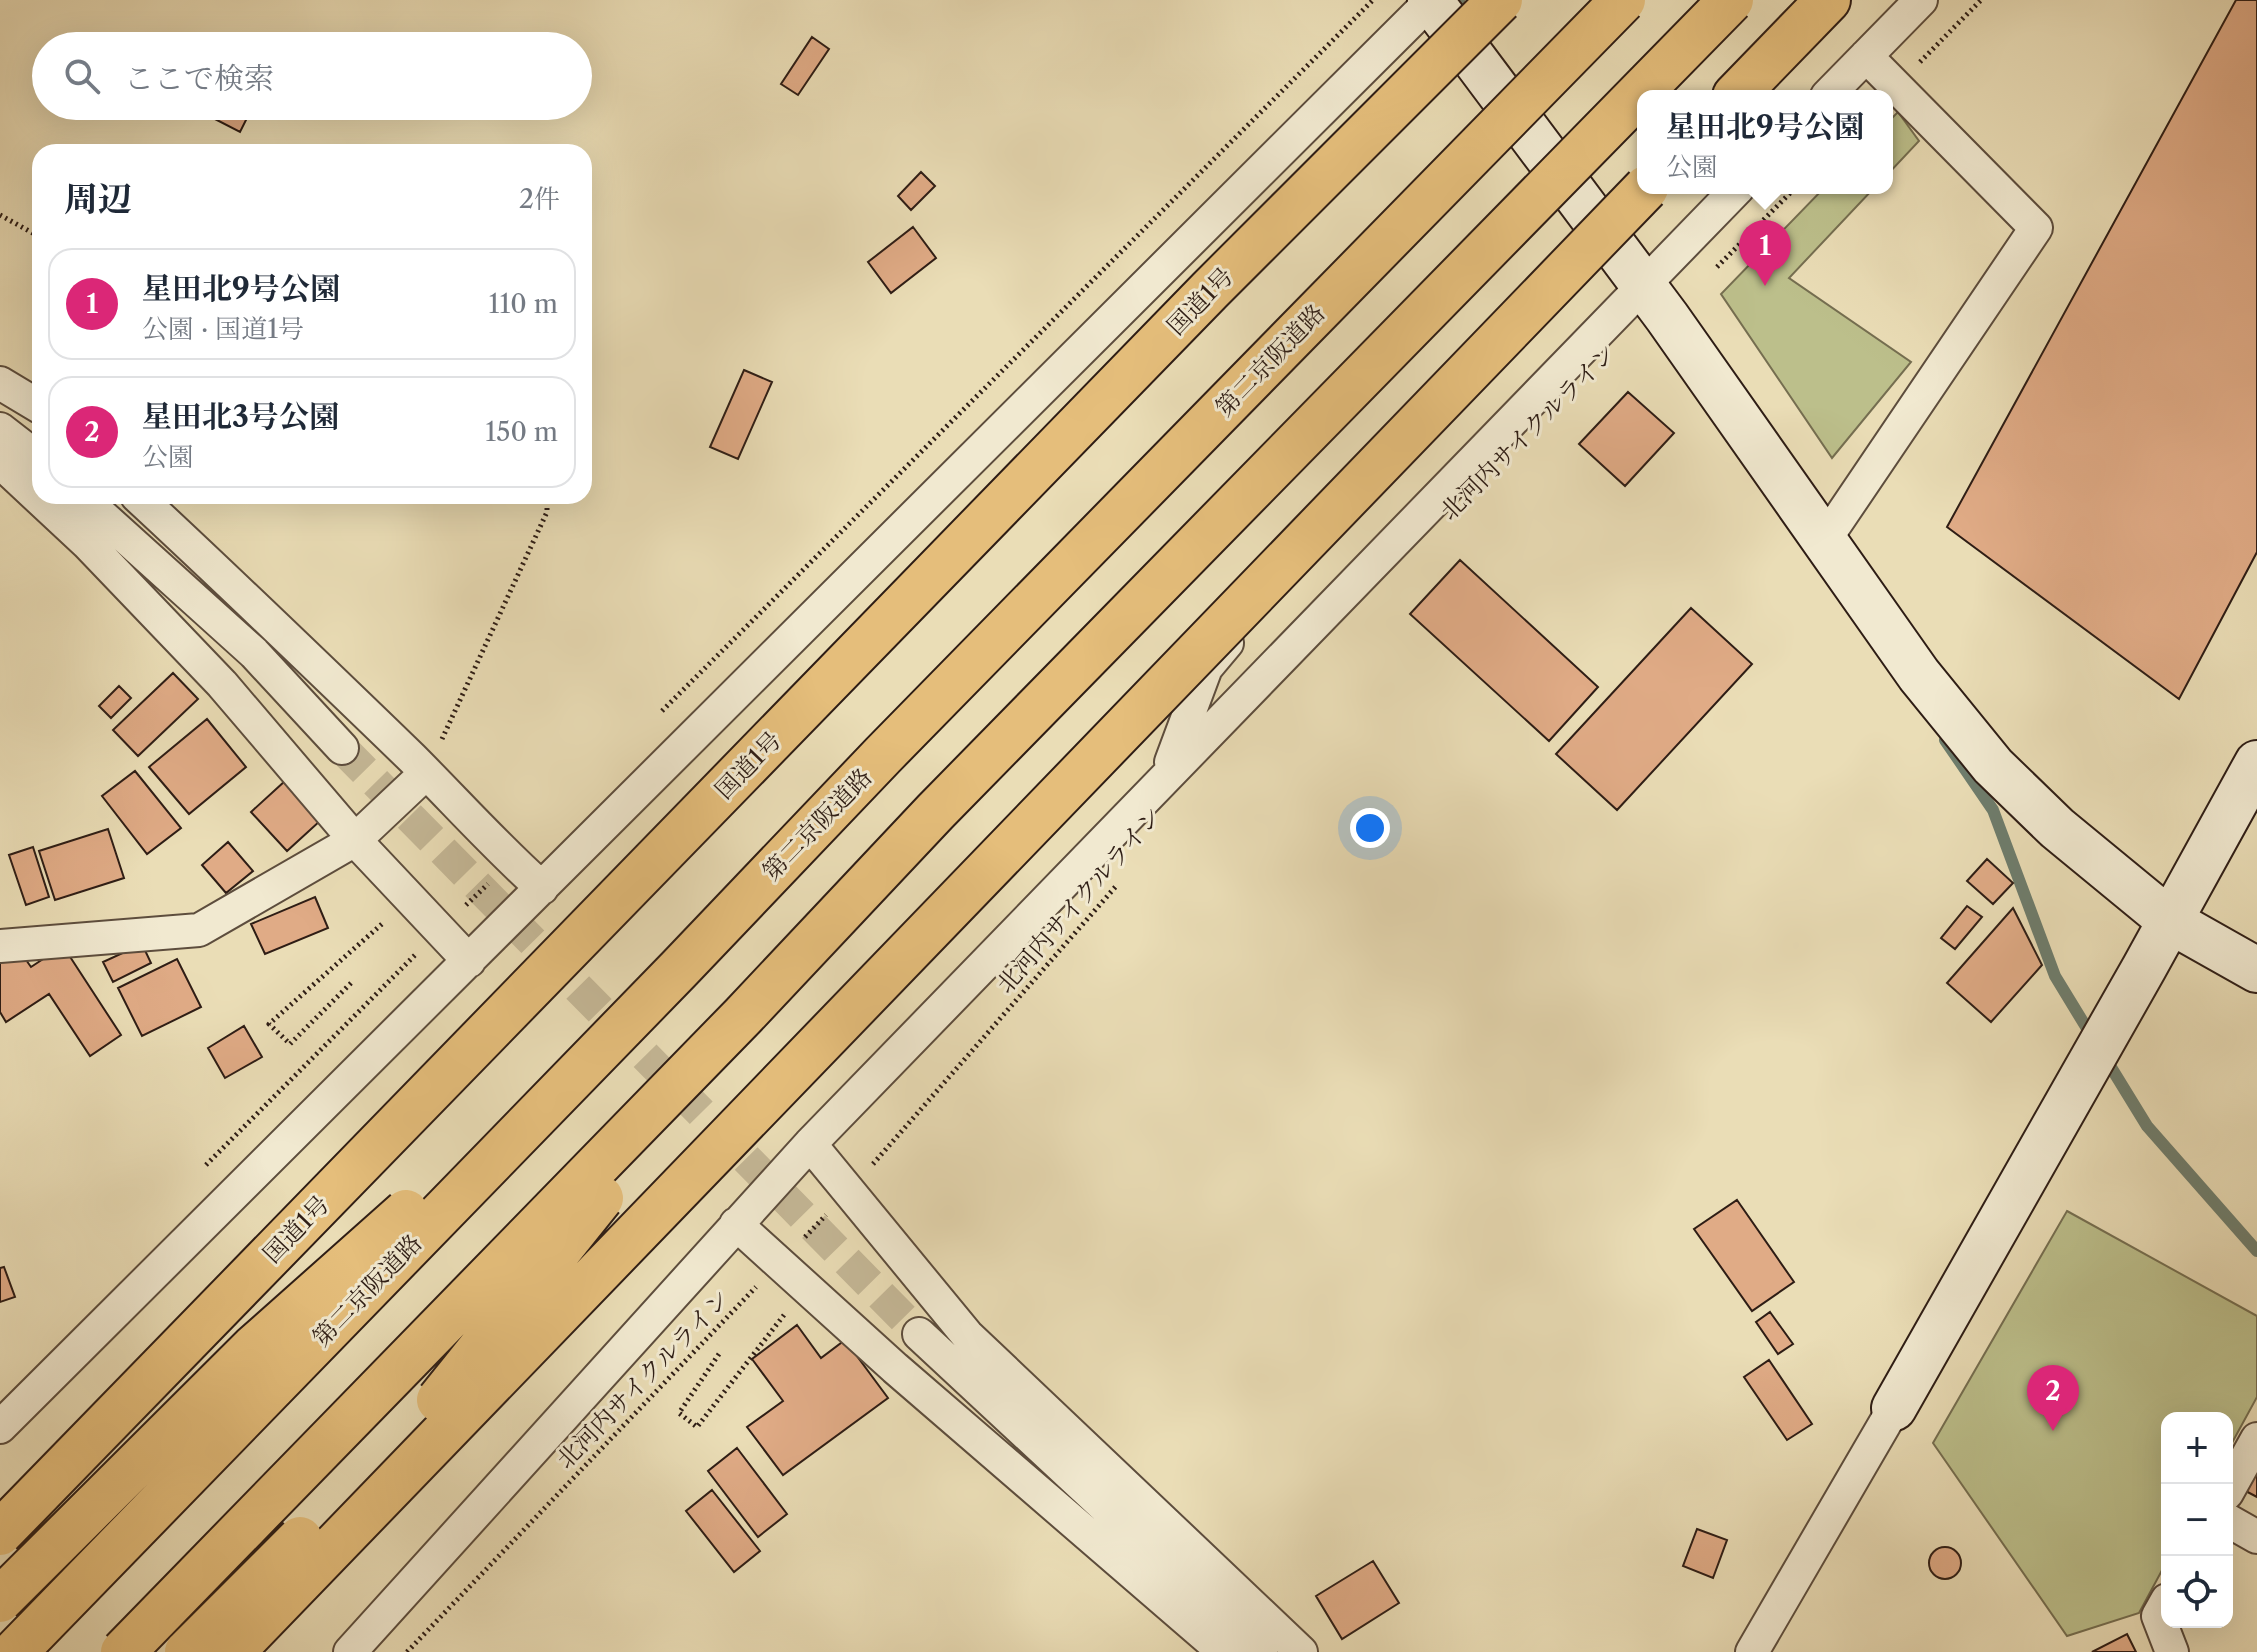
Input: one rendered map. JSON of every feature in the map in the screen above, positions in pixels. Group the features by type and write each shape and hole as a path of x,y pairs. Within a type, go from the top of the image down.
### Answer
{"highway":[{"name":"国道1号","path":"0,1533 1210,290 1500,0"},
{"name":"第二京阪道路","path":"15,1652 680,968 894,743 1623,0"},
{"path":"1643,90 1731,0"},
{"path":"1741,90 1828,0"},
{"path":"123,1652 743,1016 935,812 1637,96"},
{"path":"232,1652 1640,194"},
{"path":"0,1600 253,1348 680,968"},
{"path":"187,1652 450,1389 743,1016"}],"street":[{"path":"0,1427 1431,0 1654,302 1919,675 1993,766 2057,828 2170,921 2257,970"},
{"path":"1833,90 1921,0"},
{"path":"1824,541 2036,228 1866,56"},
{"path":"350,1652 810,1144 1167,774 1654,302 1734,194"},
{"path":"0,383 32,402"},
{"path":"0,429 32,454"},
{"path":"0,462 32,492"},
{"path":"1167,774 1206,668 1346,498"},
{"path":"45,504 87,543 222,684 355,840 469,961"},
{"path":"89,504 254,653 342,748"},
{"path":"146,504 273,622 542,888"},
{"path":"1752,1652 1894,1408 2257,763"},
{"path":"0,946 199,930 355,840 426,773"},
{"path":"810,1144 967,1335 1301,1652"},
{"path":"736,1224 1224,1652"},
{"path":"919,1334 1261,1652"},
{"path":"2232,1484 2257,1439"},
{"path":"2233,1523 2257,1537"},
{"path":"2163,1628 2172,1652"}],"path":[{"path":"657,716 1373,0"},
{"path":"1918,64 1981,0"},
{"path":"1654,302 1788,194"},
{"path":"0,215 32,233"},
{"path":"426,773 547,512 547,504"},
{"path":"202,1169 440,929 512,861"},
{"name":"北河内サイクルライン","path":"407,1652 848,1193 1120,881"},
{"path":"351,983 290,1044 269,1024 384,922"},
{"path":"719,1354 679,1413 697,1427 788,1311"}],"green space":[{"path":"1898,112 1919,141 1893,169 1893,117"},
{"path":"1818,194 1868,194 1789,278 1911,362 1832,458 1721,294"},
{"path":"2067,1211 2257,1316 2257,1397 2233,1441 2233,1412 2161,1412 2161,1572 2139,1613 2067,1636 1933,1443"}],"building":[{"path":"2236,0 2257,0 2257,552 2179,699 1947,527"},
{"path":"812,37 829,49 798,95 781,84"},
{"path":"217,120 246,120 240,132"},
{"path":"921,172 935,186 911,210 898,196"},
{"path":"913,227 936,258 891,293 868,262"},
{"path":"744,370 772,382 738,459 710,447"},
{"path":"1628,392 1674,433 1625,486 1579,444"},
{"path":"1460,560 1598,687 1549,741 1410,614"},
{"path":"1691,608 1752,664 1617,810 1556,754"},
{"path":"173,673 198,699 138,756 113,730"},
{"path":"119,686 131,698 111,718 99,706"},
{"path":"207,719 246,767 189,814 149,767"},
{"path":"135,771 181,828 147,854 102,796"},
{"path":"285,781 321,820 287,851 251,812"},
{"path":"108,829 124,878 55,900 39,851"},
{"path":"228,842 253,871 226,893 202,865"},
{"path":"33,847 49,897 26,905 9,855"},
{"path":"1987,859 2013,883 1993,904 1967,881"},
{"path":"315,897 328,928 265,954 251,924"},
{"path":"1967,906 1982,917 1955,949 1941,938"},
{"path":"2013,908 2042,965 1991,1022 1947,983"},
{"path":"142,944 151,963 113,982 103,962"},
{"path":"63,946 121,1035 90,1056 49,994 6,1022 0,1012 0,961 19,950 31,967"},
{"path":"177,959 201,1007 142,1036 118,988"},
{"path":"244,1026 262,1057 225,1078 208,1048"},
{"path":"1737,1200 1794,1282 1752,1311 1694,1229"},
{"path":"4,1267 15,1297 0,1302 0,1268"},
{"path":"1770,1312 1793,1344 1778,1354 1756,1322"},
{"path":"797,1325 821,1358 845,1340 888,1398 783,1475 747,1427 783,1401 752,1359"},
{"path":"1769,1360 1812,1424 1787,1440 1744,1377"},
{"path":"737,1448 787,1514 758,1537 708,1471"},
{"path":"2257,1457 2257,1497 2240,1488"},
{"path":"712,1490 760,1551 734,1572 686,1511"},
{"path":"1697,1529 1727,1540 1713,1578 1683,1566"},
{"path":"1945,1547 1957,1551 1961,1563 1957,1575 1945,1579 1933,1575 1929,1563 1933,1551"},
{"path":"1373,1561 1399,1603 1342,1639 1316,1596"},
{"path":"2127,1634 2136,1652 2092,1652"}],"waterway":[{"path":"1458,0 1471,20"},
{"path":"1945,740 1993,810 2055,976 2094,1040"},
{"path":"2104,1056 2147,1126 2257,1251"}],"tunnel":[{"path":"342,748 919,1334"}],"place":[{"name":"星田北9号公園","path":"1765,286"},
{"name":"星田北3号公園","path":"2053,1431"}]}
